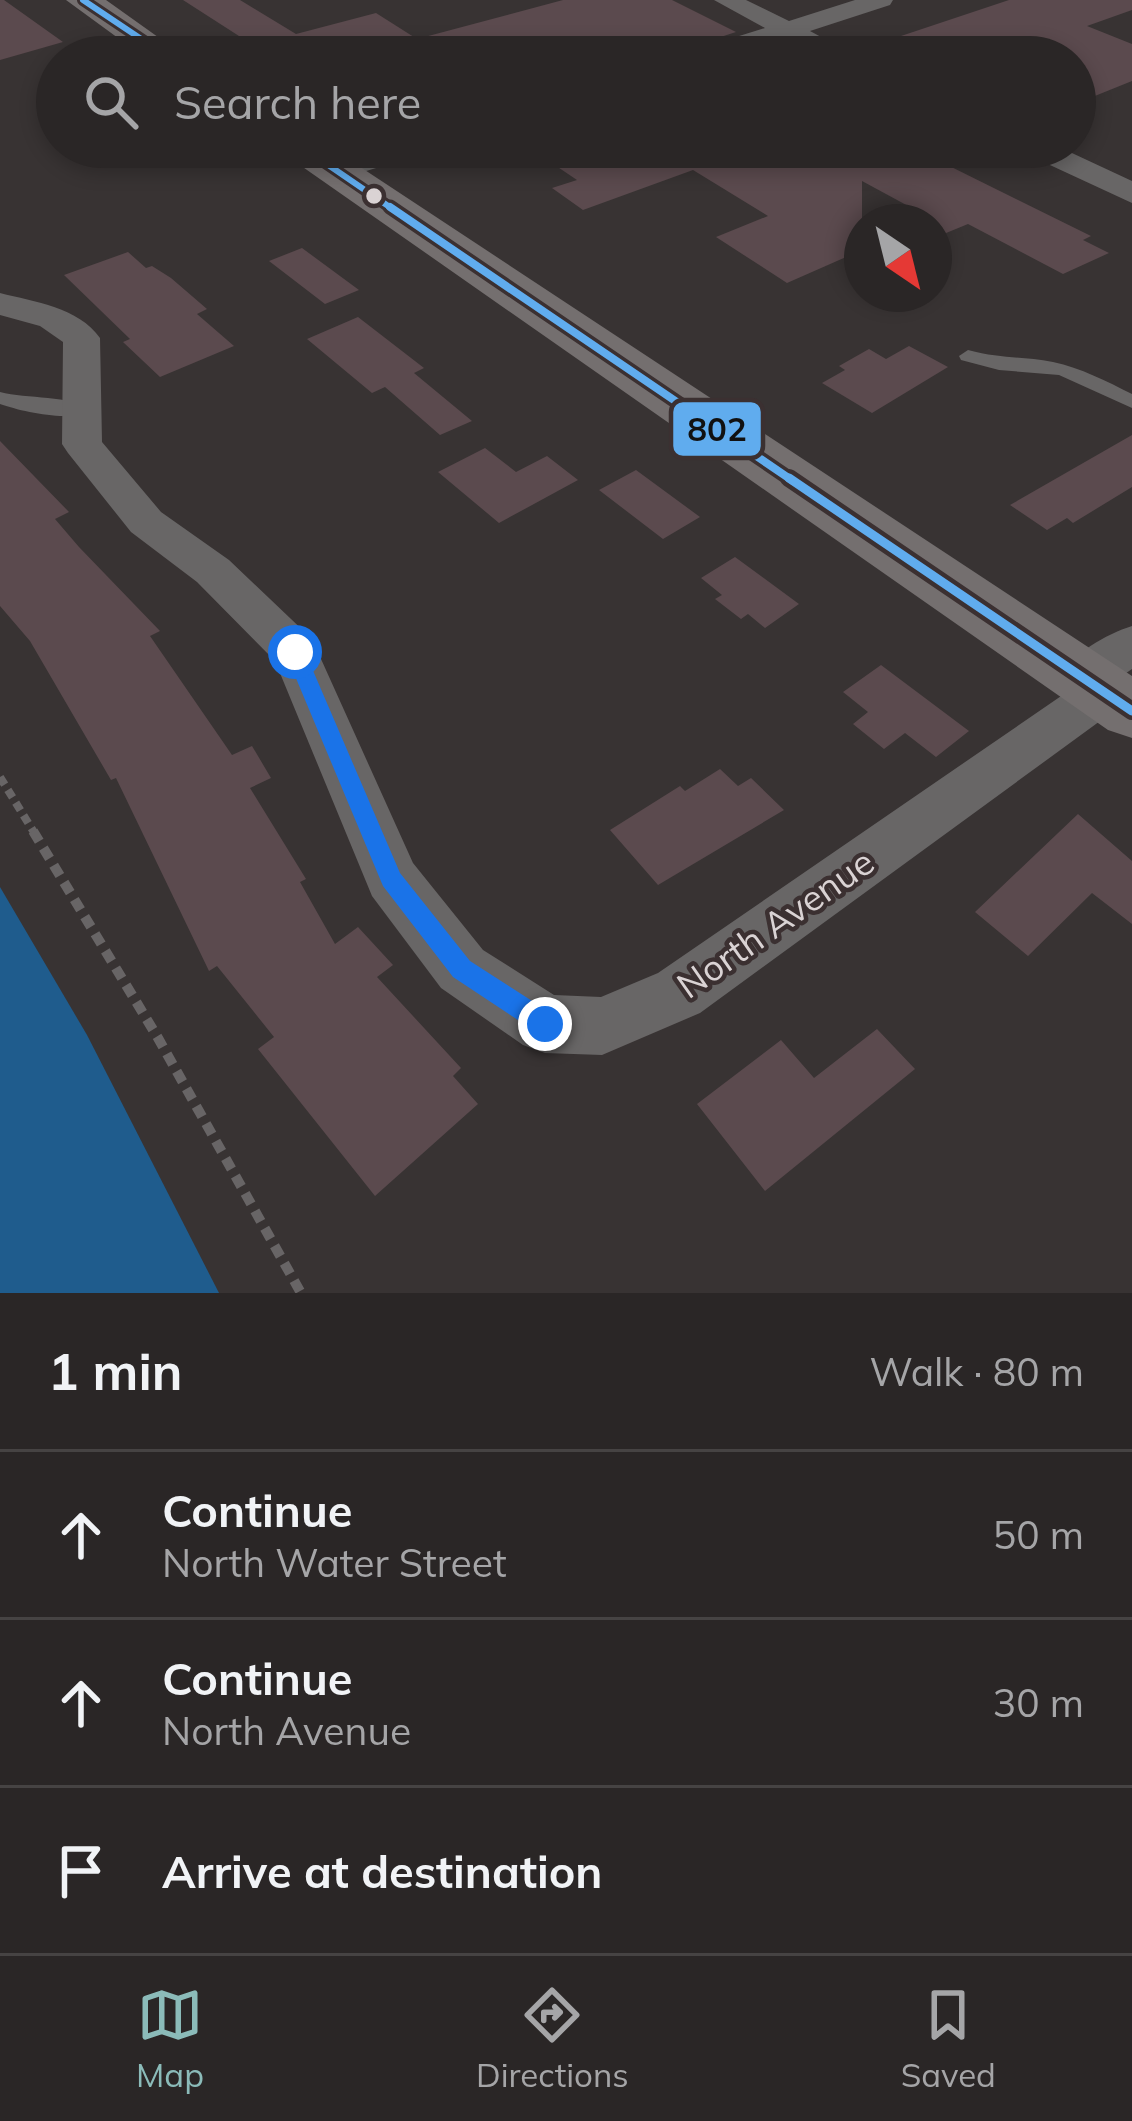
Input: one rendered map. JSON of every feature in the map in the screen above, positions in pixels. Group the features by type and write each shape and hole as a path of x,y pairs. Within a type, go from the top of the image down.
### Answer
{"main road":[{"path":"82,0 136,36"},
{"path":"334,168 1112,681"}],"street":[{"path":"725,0 802,36"},
{"path":"766,36 881,0"},
{"path":"1079,168 1132,193"},
{"name":"North Avenue","path":"0,304 53,319 82,338 82,444 146,522 213,571 295,652 392,879 461,969 545,1024 602,1026 679,993 1112,681"}],"lane":[{"path":"968,356 1002,369 1044,366 1064,371 1132,402"},
{"path":"0,398 82,410"}],"path":[{"path":"0,777 158,1038 301,1293"}],"water":[{"path":"0,887 87,1035 219,1293 0,1293"}],"building":[{"path":"0,0 4,0 55,36 36,36 36,50 0,60"},
{"path":"183,0 240,0 296,34 376,13 412,36 239,36"},
{"path":"563,0 672,0 736,32 724,36 428,36"},
{"path":"1009,0 1132,0 1132,10 1087,26 1132,44 1132,81 1096,96 1096,36 901,36"},
{"path":"559,168 953,168 1091,236 1083,240 1109,253 1063,274 968,224 952,231 952,204 904,204 862,181 862,204 844,204 844,258 787,283 716,237 768,216 693,170 583,210 552,188 577,180"},
{"path":"302,248 359,290 325,304 269,261"},
{"path":"128,252 146,268 152,266 171,278 207,309 197,314 234,346 160,377 123,342 130,339 64,275"},
{"path":"358,317 424,368 414,373 472,421 440,435 385,387 372,393 307,339"},
{"path":"909,346 948,367 872,413 822,383 845,370 839,366 869,349 886,359"},
{"path":"1132,435 1132,487 1073,523 1067,518 1047,530 1010,505"},
{"path":"0,441 69,512 55,519 160,631 150,636 232,755 252,746 271,778 250,788 306,879 300,882 335,944 358,927 393,965 377,977 461,1068 453,1076 478,1104 375,1196 258,1049 274,1037 217,966 209,971 116,778 111,780 30,641 0,606"},
{"path":"485,448 516,472 547,456 578,480 499,523 438,472"},
{"path":"636,470 700,517 663,539 599,490"},
{"path":"735,557 799,604 765,628 748,614 741,619 715,599 722,595 701,578"},
{"path":"881,665 969,731 936,757 905,733 884,749 853,724 868,712 843,692"},
{"path":"720,769 738,786 751,778 784,810 658,885 610,830 680,786 685,791"},
{"path":"1078,814 1132,861 1132,924 1092,893 1028,956 975,912"},
{"path":"877,1029 915,1069 765,1191 697,1104 781,1040 814,1078"}],"transit line":[{"name":"802","path":"83,0 137,36"},
{"name":"802","path":"333,168 1132,711"}],"route":[{"path":"295,652 392,879 461,969 545,1024"}]}
